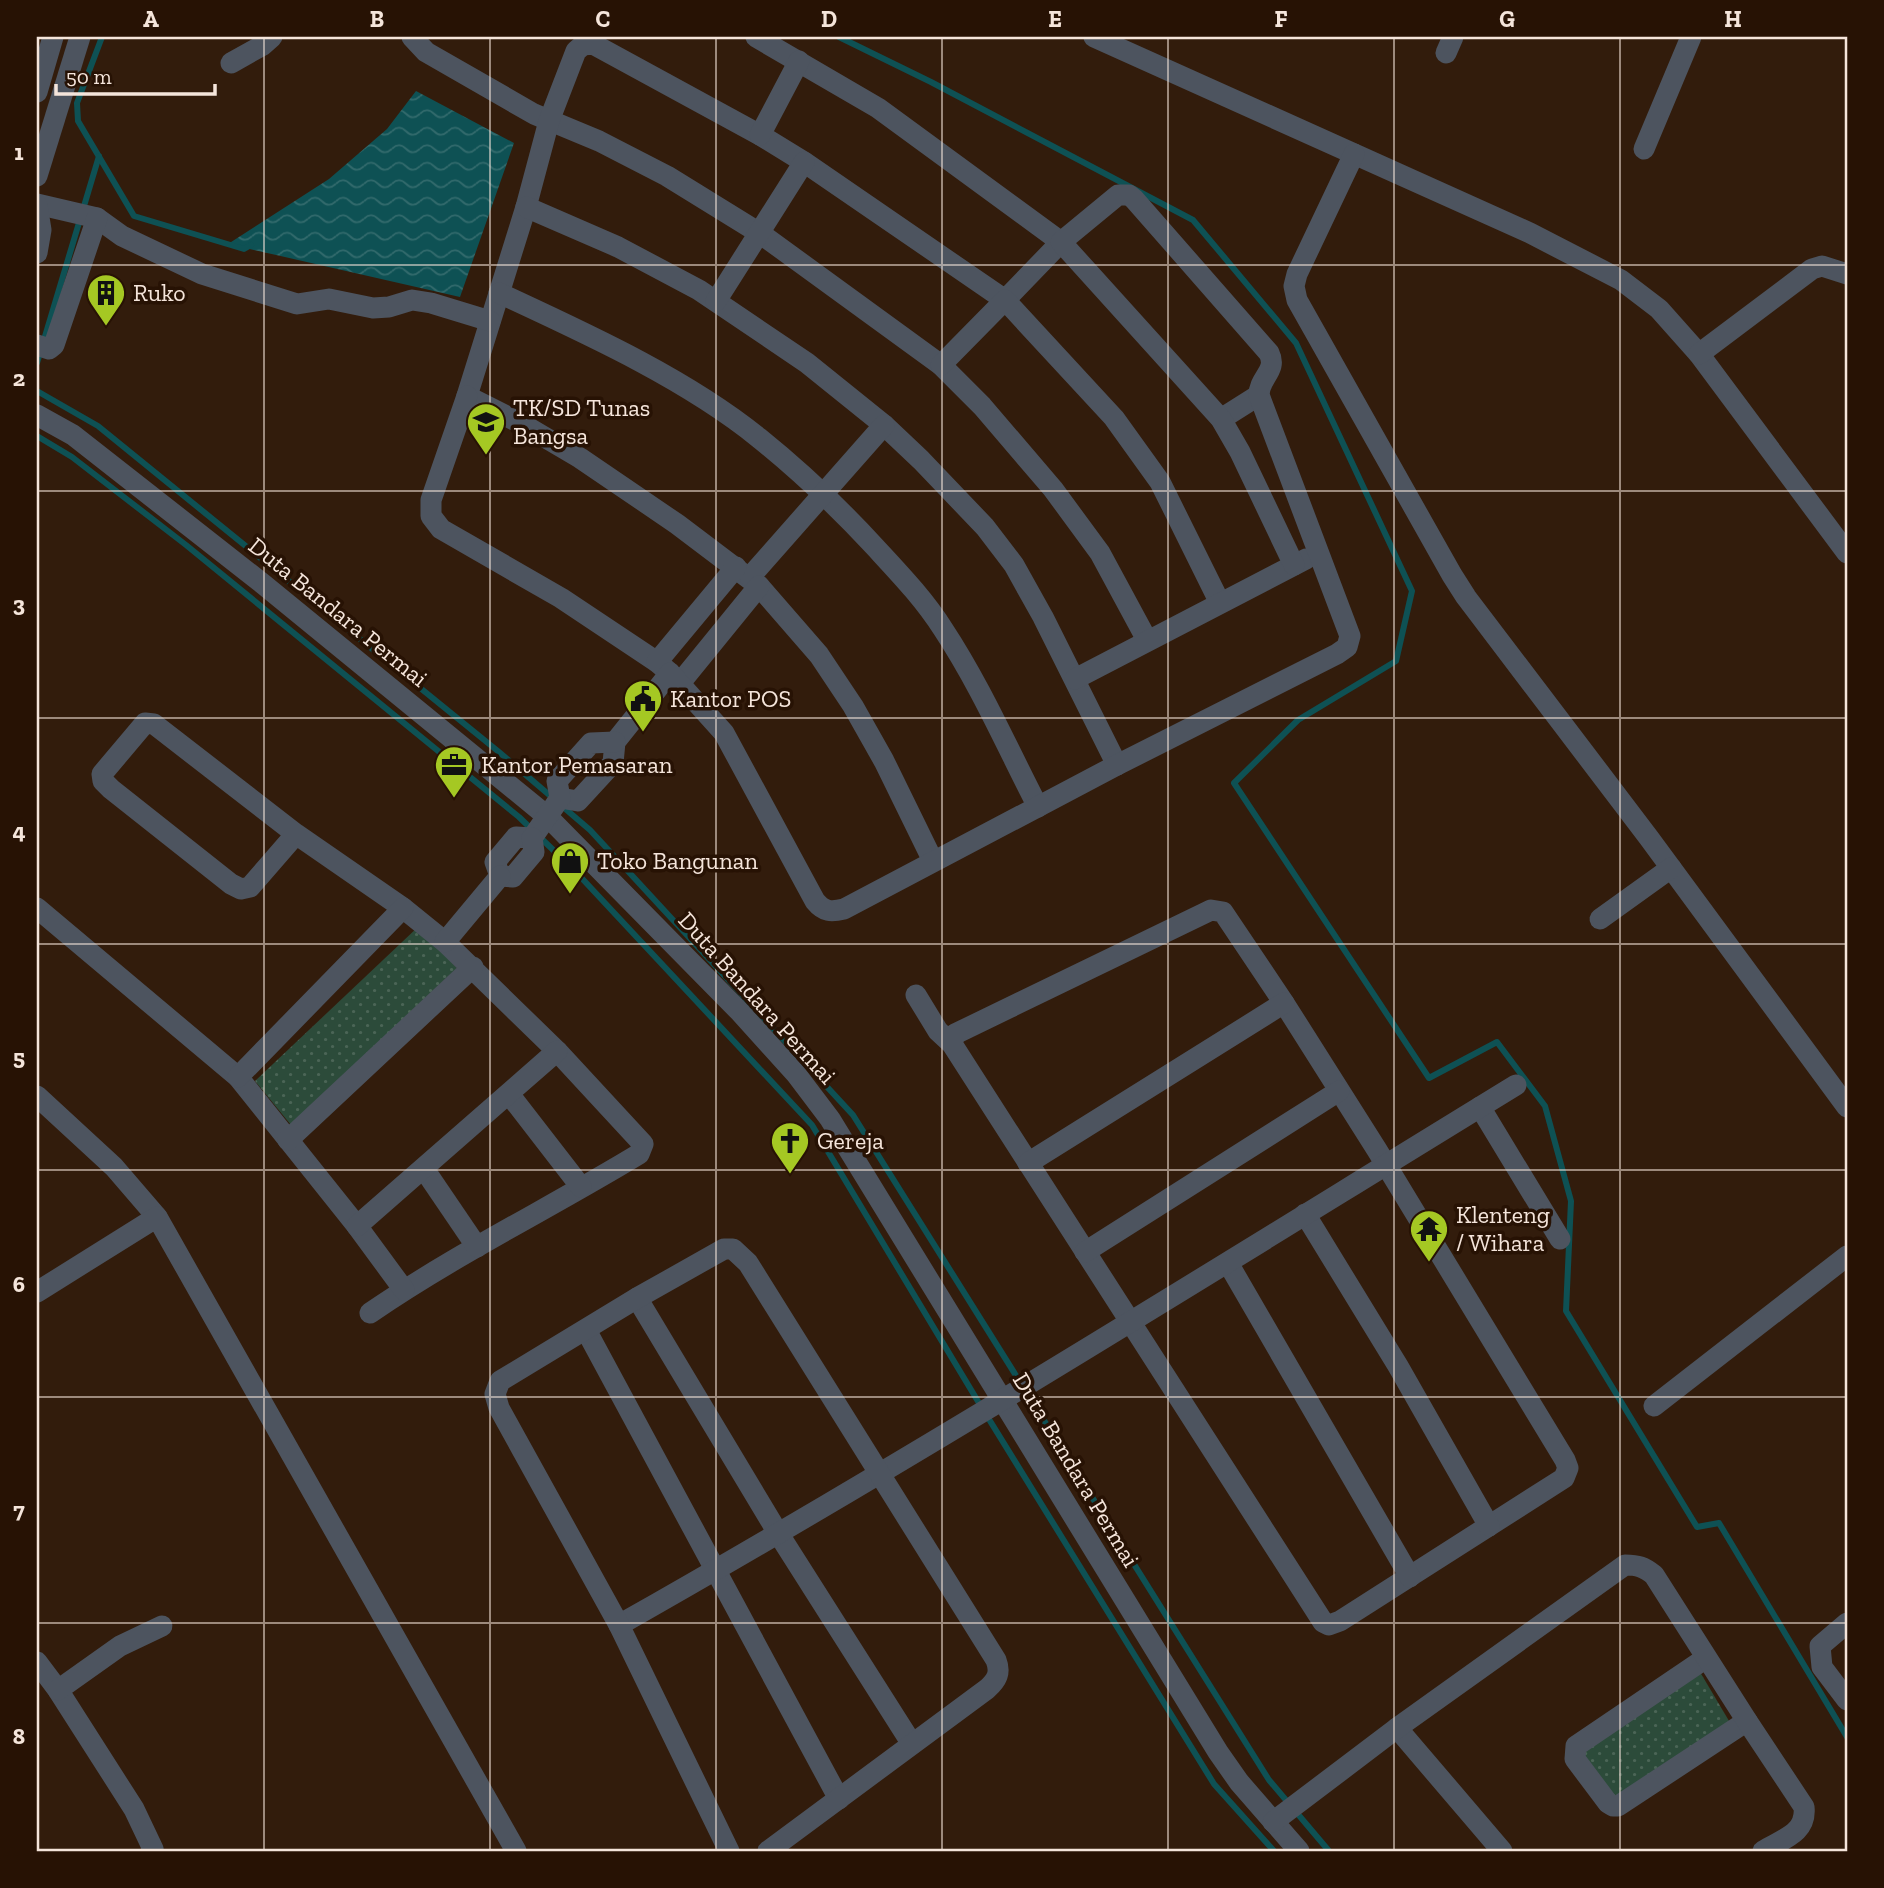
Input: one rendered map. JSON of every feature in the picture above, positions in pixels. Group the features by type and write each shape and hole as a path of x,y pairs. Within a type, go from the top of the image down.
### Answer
{"street":[{"path":"37,92 53,37"},
{"path":"37,176 80,37"},
{"path":"231,63 272,37"},
{"path":"412,37 426,52 549,121 599,141 667,176 761,234 941,365 982,406 1053,489 1100,553 1147,640"},
{"path":"756,37 878,108 1061,243 1221,419 1240,452 1294,565"},
{"path":"1094,37 1577,255 1621,279 1659,309 1699,354 1847,553"},
{"path":"1644,149 1691,37"},
{"path":"941,365 1005,300 1061,243 1118,195 1129,195 1269,352 1273,361 1271,370 1259,387 1259,395 1350,636 1347,648 844,909 831,912 820,908 724,733 669,673 561,598 441,530 430,516 431,500 467,396 526,207 549,121 576,51 583,45 593,44 804,162 1005,300 1114,418 1160,482 1220,603"},
{"path":"760,135 799,61"},
{"path":"1354,153 1297,274 1294,286 1297,300 1452,575 1847,1107"},
{"path":"716,301 761,234 804,162"},
{"path":"37,253 41,230 37,204 92,217 122,236 202,274 297,304 329,299 373,308 389,307 412,300 490,321"},
{"path":"526,207 618,247 716,301 807,363 884,425 954,492 1006,555 1043,617 1117,765"},
{"path":"40,346 49,349 54,345 92,217"},
{"path":"1699,354 1812,270 1822,266 1847,274"},
{"path":"499,293 580,330 683,386 757,436 823,493 914,589 943,628 972,677 1038,807"},
{"path":"1221,419 1259,395"},
{"path":"467,396 580,458 677,524 748,577 819,655 853,706 884,761 933,861"},
{"name":"Duta Bandara Permai","path":"37,415 84,443 263,584 548,817 740,1012 796,1074 830,1119 1218,1752 1279,1819 1299,1851"},
{"path":"548,817 578,801 613,763 615,742 669,673 748,577 884,425"},
{"path":"1075,679 1320,554"},
{"path":"669,673 748,577"},
{"path":"296,834 250,887 241,889 231,884 111,789 103,781 102,774 145,723 154,724 296,834 403,908 445,942 557,1051 643,1144 639,1154 404,1290 370,1313"},
{"path":"445,942 500,876 513,877 534,852 548,817 557,781 591,743 615,742"},
{"path":"1600,919 1671,868"},
{"path":"37,908 238,1077 357,1226 404,1290"},
{"path":"238,1077 403,908"},
{"path":"916,995 938,1031 952,1044 1323,1622 1329,1625 1336,1623 1562,1480 1568,1471 1567,1463 1387,1166 1227,916 1220,911 1211,910 955,1034 952,1044"},
{"path":"288,1140 473,967"},
{"path":"1028,1163 1284,1003"},
{"path":"357,1226 557,1051"},
{"path":"619,1625 879,1474 1227,1264 1516,1084"},
{"path":"1086,1251 1339,1091"},
{"path":"509,1094 581,1187"},
{"path":"37,1096 114,1167 157,1217 516,1851"},
{"path":"1480,1107 1560,1239"},
{"path":"424,1169 477,1247"},
{"path":"1305,1214 1398,1366 1489,1526"},
{"path":"37,1292 157,1217"},
{"path":"729,1851 619,1625 499,1408 495,1394 500,1381 637,1298 718,1251 733,1250 748,1264 999,1668 996,1681 988,1689 768,1851"},
{"path":"1654,1406 1847,1256"},
{"path":"1227,1264 1410,1577"},
{"path":"637,1298 778,1533 912,1744"},
{"path":"586,1330 839,1799"},
{"path":"1279,1819 1397,1728 1625,1565 1645,1567 1654,1575 1804,1807 1805,1818 1799,1829 1763,1851"},
{"path":"1847,1623 1820,1646 1822,1667 1847,1700"},
{"path":"58,1690 120,1646 162,1626"},
{"path":"1706,1658 1576,1746 1575,1759 1608,1803 1618,1805 1747,1721"},
{"path":"37,1662 58,1690 134,1809 153,1850"},
{"path":"1397,1728 1502,1851"}],"green space":[{"path":"419,926 457,968 291,1125 255,1081"},
{"path":"1700,1672 1732,1726 1610,1801 1577,1750"}],"water":[{"path":"416,91 514,143 460,297 228,244 329,179 387,129"}],"waterway":[{"path":"102,37 77,103 78,121 134,216 244,249 251,245"},
{"path":"839,37 931,82 1193,220 1296,343 1412,591 1396,661 1298,720 1234,783 1429,1078 1497,1042 1545,1106 1571,1201 1566,1311 1697,1527 1719,1523 1847,1737"},
{"path":"37,363 99,156"},
{"path":"37,391 98,426 554,799"},
{"path":"37,436 72,457 186,545 519,817 576,872 812,1125 979,1403 1214,1784 1274,1851"},
{"path":"562,806 590,830 853,1115 1269,1780 1329,1851"}],"place":[{"name":"Ruko","path":"106,327"},
{"name":"TK/SD Tunas Bangsa","path":"486,456"},
{"name":"Kantor POS","path":"643,733"},
{"name":"Kantor Pemasaran","path":"454,799"},
{"name":"Toko Bangunan","path":"570,895"},
{"name":"Gereja","path":"790,1175"},
{"name":"Klenteng / Wihara","path":"1429,1263"}]}
